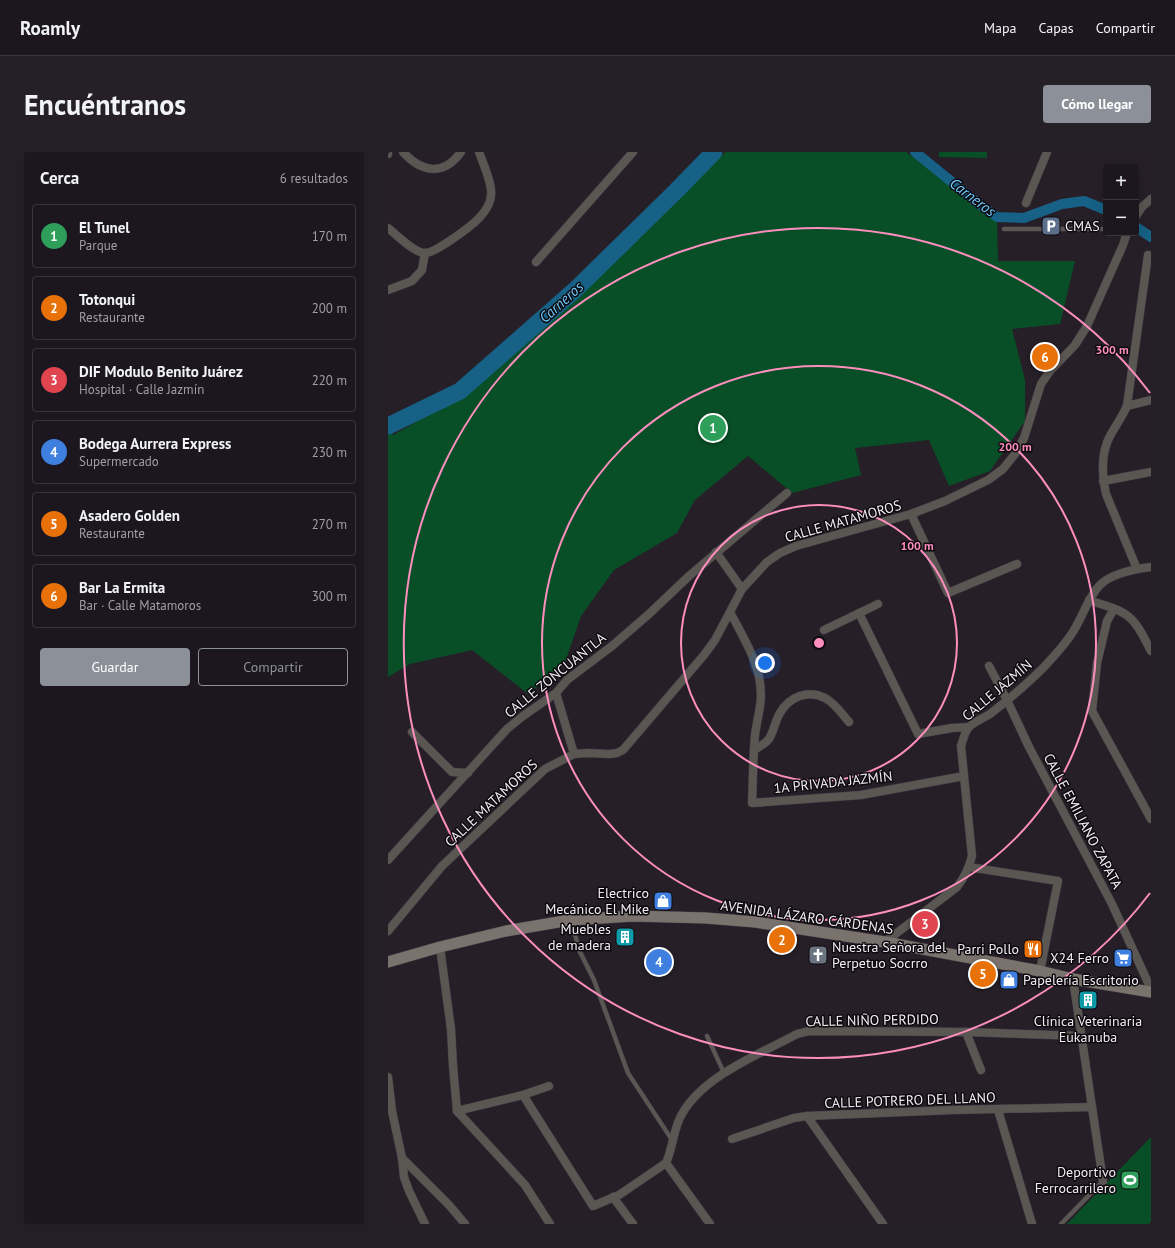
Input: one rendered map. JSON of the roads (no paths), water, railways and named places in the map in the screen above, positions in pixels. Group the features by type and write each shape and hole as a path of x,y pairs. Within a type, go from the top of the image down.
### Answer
{"main road":[{"name":"AVENIDA LÁZARO CÁRDENAS","path":"388,962 440,947 506,931 570,920 634,916 706,918 748,921 884,942 1073,979 1151,990"}],"street":[{"path":"404,152 410,160 424,169 436,170 447,166 462,152"},
{"path":"388,228 416,250 426,253 435,250 469,228 482,216 489,203 491,191 479,152"},
{"path":"536,262 633,152"},
{"path":"1026,202 1047,152"},
{"path":"1139,212 1151,199"},
{"name":"CALLE MATAMOROS","path":"388,931 442,866 545,769 574,754 609,754 617,753 623,750 704,655 715,640 742,590 767,562 780,553 796,546 911,514 945,501 988,480 1002,469 1015,454 1024,438 1042,384 1050,371 1075,345 1087,326 1126,236"},
{"path":"388,290 412,281 422,270 426,253"},
{"path":"1137,569 1106,494 1103,481 1104,449 1127,406 1148,255"},
{"path":"1127,406 1151,400"},
{"path":"1103,481 1151,472"},
{"name":"CALLE ZONCUANTLA","path":"388,860 507,730 523,716 556,693 567,680 612,646 716,552 787,493"},
{"path":"911,514 948,593 1017,564"},
{"path":"716,552 742,590"},
{"name":"CALLE JAZMÍN","path":"884,942 958,887 965,877 969,867 972,856 961,746 969,727 988,715 1007,700 1043,668 1060,650 1074,630 1089,600 1100,585 1110,577 1137,569 1150,568"},
{"path":"1089,600 1124,613 1136,625 1151,651"},
{"path":"824,630 878,604"},
{"path":"1114,609 1107,621 1097,663 1092,711 1151,819"},
{"path":"730,612 749,649 760,683 761,703 755,734 754,750"},
{"path":"859,613 918,734 952,728 969,727"},
{"name":"CALLE EMILIANO ZAPATA","path":"989,666 1029,747 1112,904 1151,990"},
{"path":"556,693 574,754"},
{"path":"754,750 768,740 780,713 789,701 800,695 813,694 825,698 838,709 849,722"},
{"path":"412,732 452,772 468,773"},
{"name":"1A PRIVADA JAZMÍN","path":"754,750 752,803 861,795 964,776"},
{"path":"969,867 1058,881 1040,972"},
{"path":"440,947 451,1029 452,1066 457,1111 525,1185 550,1224"},
{"path":"1073,979 1103,1181"},
{"name":"CALLE NIÑO PERDIDO","path":"666,1163 682,1114 692,1099 706,1085 724,1073 796,1034 809,1031 966,1032 1081,1036"},
{"path":"966,1032 982,1070"},
{"path":"388,1077 390,1110 402,1158 404,1177 425,1224"},
{"path":"457,1111 523,1095 549,1086"},
{"path":"523,1095 594,1206 613,1197 666,1163 710,1224"},
{"name":"CALLE POTRERO DEL LLANO","path":"732,1140 794,1118 807,1116 1092,1107"},
{"path":"998,1110 1032,1224"},
{"path":"807,1116 883,1224"},
{"path":"402,1158 449,1205 465,1224"},
{"path":"613,1197 633,1224"}],"lane":[{"path":"1004,229 1103,229"},
{"path":"570,920 580,952 594,980 628,1073 672,1141"},
{"path":"707,1036 724,1073"},
{"path":"1061,1224 1103,1181"}],"waterway":[{"name":"Carneros","path":"388,426 460,391 575,290 714,152"},
{"name":"Carneros","path":"915,152 997,217 1024,218 1062,204 1084,201 1103,209"},
{"name":"Carneros","path":"1139,229 1151,237"}],"place":[{"name":"CMAS","path":"1051,226"},
{"name":"Bar La Ermita","path":"1045,357"},
{"name":"El Tunel","path":"713,428"},
{"name":"Electrico Mecánico El Mike","path":"663,901"},
{"name":"DIF Modulo Benito Juárez","path":"925,924"},
{"name":"Muebles de madera","path":"625,937"},
{"name":"Totonqui","path":"782,940"},
{"name":"Parri Pollo","path":"1033,949"},
{"name":"Nuestra Señora del Perpetuo Socrro","path":"818,955"},
{"name":"X24 Ferro","path":"1123,958"},
{"name":"Bodega Aurrera Express","path":"659,962"},
{"name":"Asadero Golden","path":"983,974"},
{"name":"Papelería Escritorio","path":"1009,980"},
{"name":"Clínica Veterinaria Eukanuba","path":"1088,1000"},
{"name":"Deportivo Ferrocarrilero","path":"1130,1180"}]}
